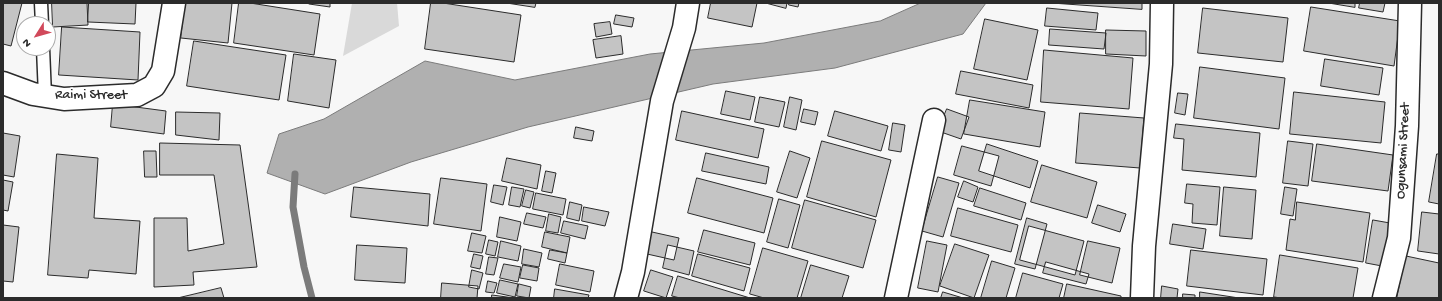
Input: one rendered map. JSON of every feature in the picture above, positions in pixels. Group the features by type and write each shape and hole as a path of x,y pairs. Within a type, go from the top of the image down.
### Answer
{"street":[{"name":"Raimi Street","path":"3,83 33,94 64,99 137,96 154,86 163,71 174,3"},
{"path":"626,298 633,272 662,101 684,28 688,3"},
{"path":"1142,298 1144,246 1161,64 1162,3"},
{"name":"Ogunsami Street","path":"1384,298 1399,238 1407,126 1410,3"},
{"path":"896,298 934,120"}],"lane":[{"path":"41,3 42,16"},
{"path":"43,56 45,96"}],"shaded area":[{"path":"352,3 397,3 399,26 343,56"},
{"path":"921,3 986,3 963,34 835,68 713,84 528,127 411,162 325,194 267,173 279,134 324,119 425,61 515,80 650,54 764,43 880,21"}],"building":[{"path":"3,3 22,3 19,16 16,16 16,26 11,46 3,44"},
{"path":"52,3 87,3 88,25 56,27 56,16 53,16"},
{"path":"89,3 136,3 135,24 88,22"},
{"path":"185,3 232,3 228,43 181,38"},
{"path":"239,3 250,3 320,14 314,55 234,43"},
{"path":"330,3 330,7 309,4"},
{"path":"431,3 443,3 521,15 514,62 425,49"},
{"path":"507,3 536,3 535,7"},
{"path":"711,3 757,3 752,27 708,18"},
{"path":"766,3 787,3 786,8"},
{"path":"789,3 799,3 798,7 789,5"},
{"path":"1052,3 1142,3 1142,9"},
{"path":"1329,3 1355,3 1355,7"},
{"path":"1360,3 1385,3 1383,12 1359,8"},
{"path":"1311,7 1400,21 1394,66 1304,51"},
{"path":"1047,8 1098,13 1096,30 1045,26"},
{"path":"1203,8 1288,18 1283,62 1198,53"},
{"path":"616,15 634,18 632,27 614,24"},
{"path":"985,19 1038,30 1027,80 974,69"},
{"path":"610,22 612,34 596,37 594,24"},
{"path":"62,27 140,32 138,80 59,75"},
{"path":"1050,29 1106,33 1104,49 1049,45"},
{"path":"1106,30 1146,31 1146,56 1106,54"},
{"path":"621,36 623,54 596,58 593,40"},
{"path":"194,41 286,55 279,100 187,86"},
{"path":"1044,50 1133,58 1129,109 1041,102"},
{"path":"294,54 336,60 329,108 288,101"},
{"path":"1325,59 1383,68 1379,95 1321,86"},
{"path":"1200,67 1285,78 1279,129 1194,118"},
{"path":"961,71 1033,85 1029,108 956,94"},
{"path":"726,91 755,97 750,120 721,114"},
{"path":"1294,92 1385,102 1381,143 1290,134"},
{"path":"1178,93 1188,94 1185,115 1175,113"},
{"path":"760,97 785,102 779,127 755,122"},
{"path":"790,97 802,100 796,130 784,127"},
{"path":"970,100 1045,112 1040,147 964,134"},
{"path":"113,104 166,111 164,134 111,127"},
{"path":"804,109 818,112 815,125 801,122"},
{"path":"947,109 969,117 961,139 938,131"},
{"path":"682,111 764,129 758,158 676,140"},
{"path":"835,111 888,126 881,151 828,136"},
{"path":"176,112 220,113 219,140 176,135"},
{"path":"1080,113 1144,118 1140,168 1076,163"},
{"path":"893,123 905,125 901,152 889,150"},
{"path":"1176,124 1260,133 1256,177 1182,170 1184,139 1174,138"},
{"path":"576,127 594,131 592,141 574,138"},
{"path":"3,133 20,136 14,177 3,175"},
{"path":"822,141 891,160 876,217 807,197"},
{"path":"1288,141 1313,144 1308,186 1283,183"},
{"path":"160,143 240,145 257,267 193,272 194,285 154,287 154,218 187,218 188,251 224,244 214,175 160,175"},
{"path":"987,144 1038,161 1030,188 979,171"},
{"path":"1317,144 1393,155 1388,191 1312,181"},
{"path":"962,146 999,156 991,186 954,175"},
{"path":"144,151 156,151 157,177 145,177"},
{"path":"790,151 810,158 797,198 777,192"},
{"path":"706,153 769,167 766,184 702,171"},
{"path":"57,154 98,158 94,218 140,221 136,274 89,270 88,278 48,275"},
{"path":"1437,154 1439,154 1439,204 1429,202"},
{"path":"507,158 541,165 537,189 502,181"},
{"path":"1042,165 1097,182 1087,218 1031,202"},
{"path":"546,171 556,173 552,193 542,191"},
{"path":"938,177 959,183 943,237 922,231"},
{"path":"441,178 487,184 481,231 434,224"},
{"path":"697,178 773,198 764,233 688,213"},
{"path":"3,180 13,182 8,211 3,210"},
{"path":"964,181 978,187 973,202 958,197"},
{"path":"1187,184 1220,187 1217,225 1192,223 1193,204 1185,203"},
{"path":"494,185 507,187 503,205 491,202"},
{"path":"354,187 430,194 428,226 351,217"},
{"path":"512,187 524,189 520,207 509,205"},
{"path":"1224,187 1256,190 1252,239 1220,236"},
{"path":"1285,187 1297,189 1293,216 1281,214"},
{"path":"980,188 1026,203 1021,220 974,206"},
{"path":"526,190 534,192 530,208 522,206"},
{"path":"536,193 566,199 563,215 533,209"},
{"path":"779,199 800,205 788,248 767,242"},
{"path":"805,200 876,220 863,268 792,248"},
{"path":"570,202 582,205 579,221 567,218"},
{"path":"1297,202 1370,213 1363,262 1286,250 1290,219 1295,220"},
{"path":"1098,205 1126,214 1120,232 1092,223"},
{"path":"584,207 609,212 605,226 582,221"},
{"path":"958,208 1018,225 1011,252 951,236"},
{"path":"1422,212 1439,214 1439,254 1418,251"},
{"path":"527,213 546,217 543,228 524,224"},
{"path":"549,214 561,217 558,233 546,231"},
{"path":"500,217 521,222 517,241 497,237"},
{"path":"1027,218 1047,224 1035,269 1015,264"},
{"path":"1373,220 1390,223 1382,266 1366,263"},
{"path":"564,221 588,226 585,239 561,233"},
{"path":"1173,224 1206,229 1203,249 1170,244"},
{"path":"3,225 19,227 13,282 3,281"},
{"path":"1029,226 1084,241 1075,275 1020,260"},
{"path":"704,230 755,243 750,265 698,252"},
{"path":"545,232 570,237 567,253 542,247"},
{"path":"652,232 679,238 674,260 647,254"},
{"path":"472,233 486,236 482,253 468,251"},
{"path":"489,240 498,242 495,256 486,254"},
{"path":"501,241 521,246 518,261 498,257"},
{"path":"927,241 947,245 938,292 918,288"},
{"path":"1088,241 1120,248 1112,283 1080,275"},
{"path":"955,244 989,255 974,298 940,286"},
{"path":"357,245 407,248 405,283 355,280"},
{"path":"668,245 694,251 689,275 663,268"},
{"path":"763,248 808,261 797,298 764,298 750,294"},
{"path":"524,249 542,253 539,267 522,264"},
{"path":"550,250 567,253 565,263 548,259"},
{"path":"1191,250 1267,259 1263,295 1187,286"},
{"path":"474,254 483,256 480,269 471,267"},
{"path":"698,254 750,268 744,291 692,276"},
{"path":"1280,255 1358,268 1353,298 1274,297"},
{"path":"1406,256 1439,263 1439,298 1397,298"},
{"path":"489,257 498,258 494,275 486,274"},
{"path":"992,261 1015,268 1006,298 981,298"},
{"path":"1046,262 1089,274 1086,284 1043,273"},
{"path":"504,264 521,267 518,282 500,278"},
{"path":"560,264 594,271 590,292 556,285"},
{"path":"523,265 539,268 537,281 520,278"},
{"path":"811,265 849,276 842,298 801,298"},
{"path":"472,270 483,273 479,289 469,287"},
{"path":"651,270 673,277 666,298 644,291"},
{"path":"1023,273 1063,284 1059,298 1016,298"},
{"path":"678,276 750,298 680,298 672,296"},
{"path":"500,280 518,284 515,297 497,293"},
{"path":"488,281 497,283 494,293 486,292"},
{"path":"442,283 478,286 477,298 441,298"},
{"path":"519,284 531,287 529,298 517,296"},
{"path":"1067,284 1121,296 1121,298 1064,298"},
{"path":"1162,286 1178,289 1177,298 1161,298"},
{"path":"221,288 224,298 178,298"},
{"path":"555,289 589,295 588,298 554,298"},
{"path":"943,292 963,298 941,298"},
{"path":"1200,292 1239,298 1200,298"},
{"path":"1183,294 1195,295 1195,298 1183,298"},
{"path":"492,295 514,298 492,298"}],"waterway":[{"path":"295,174 293,207 304,267 312,298"}]}
